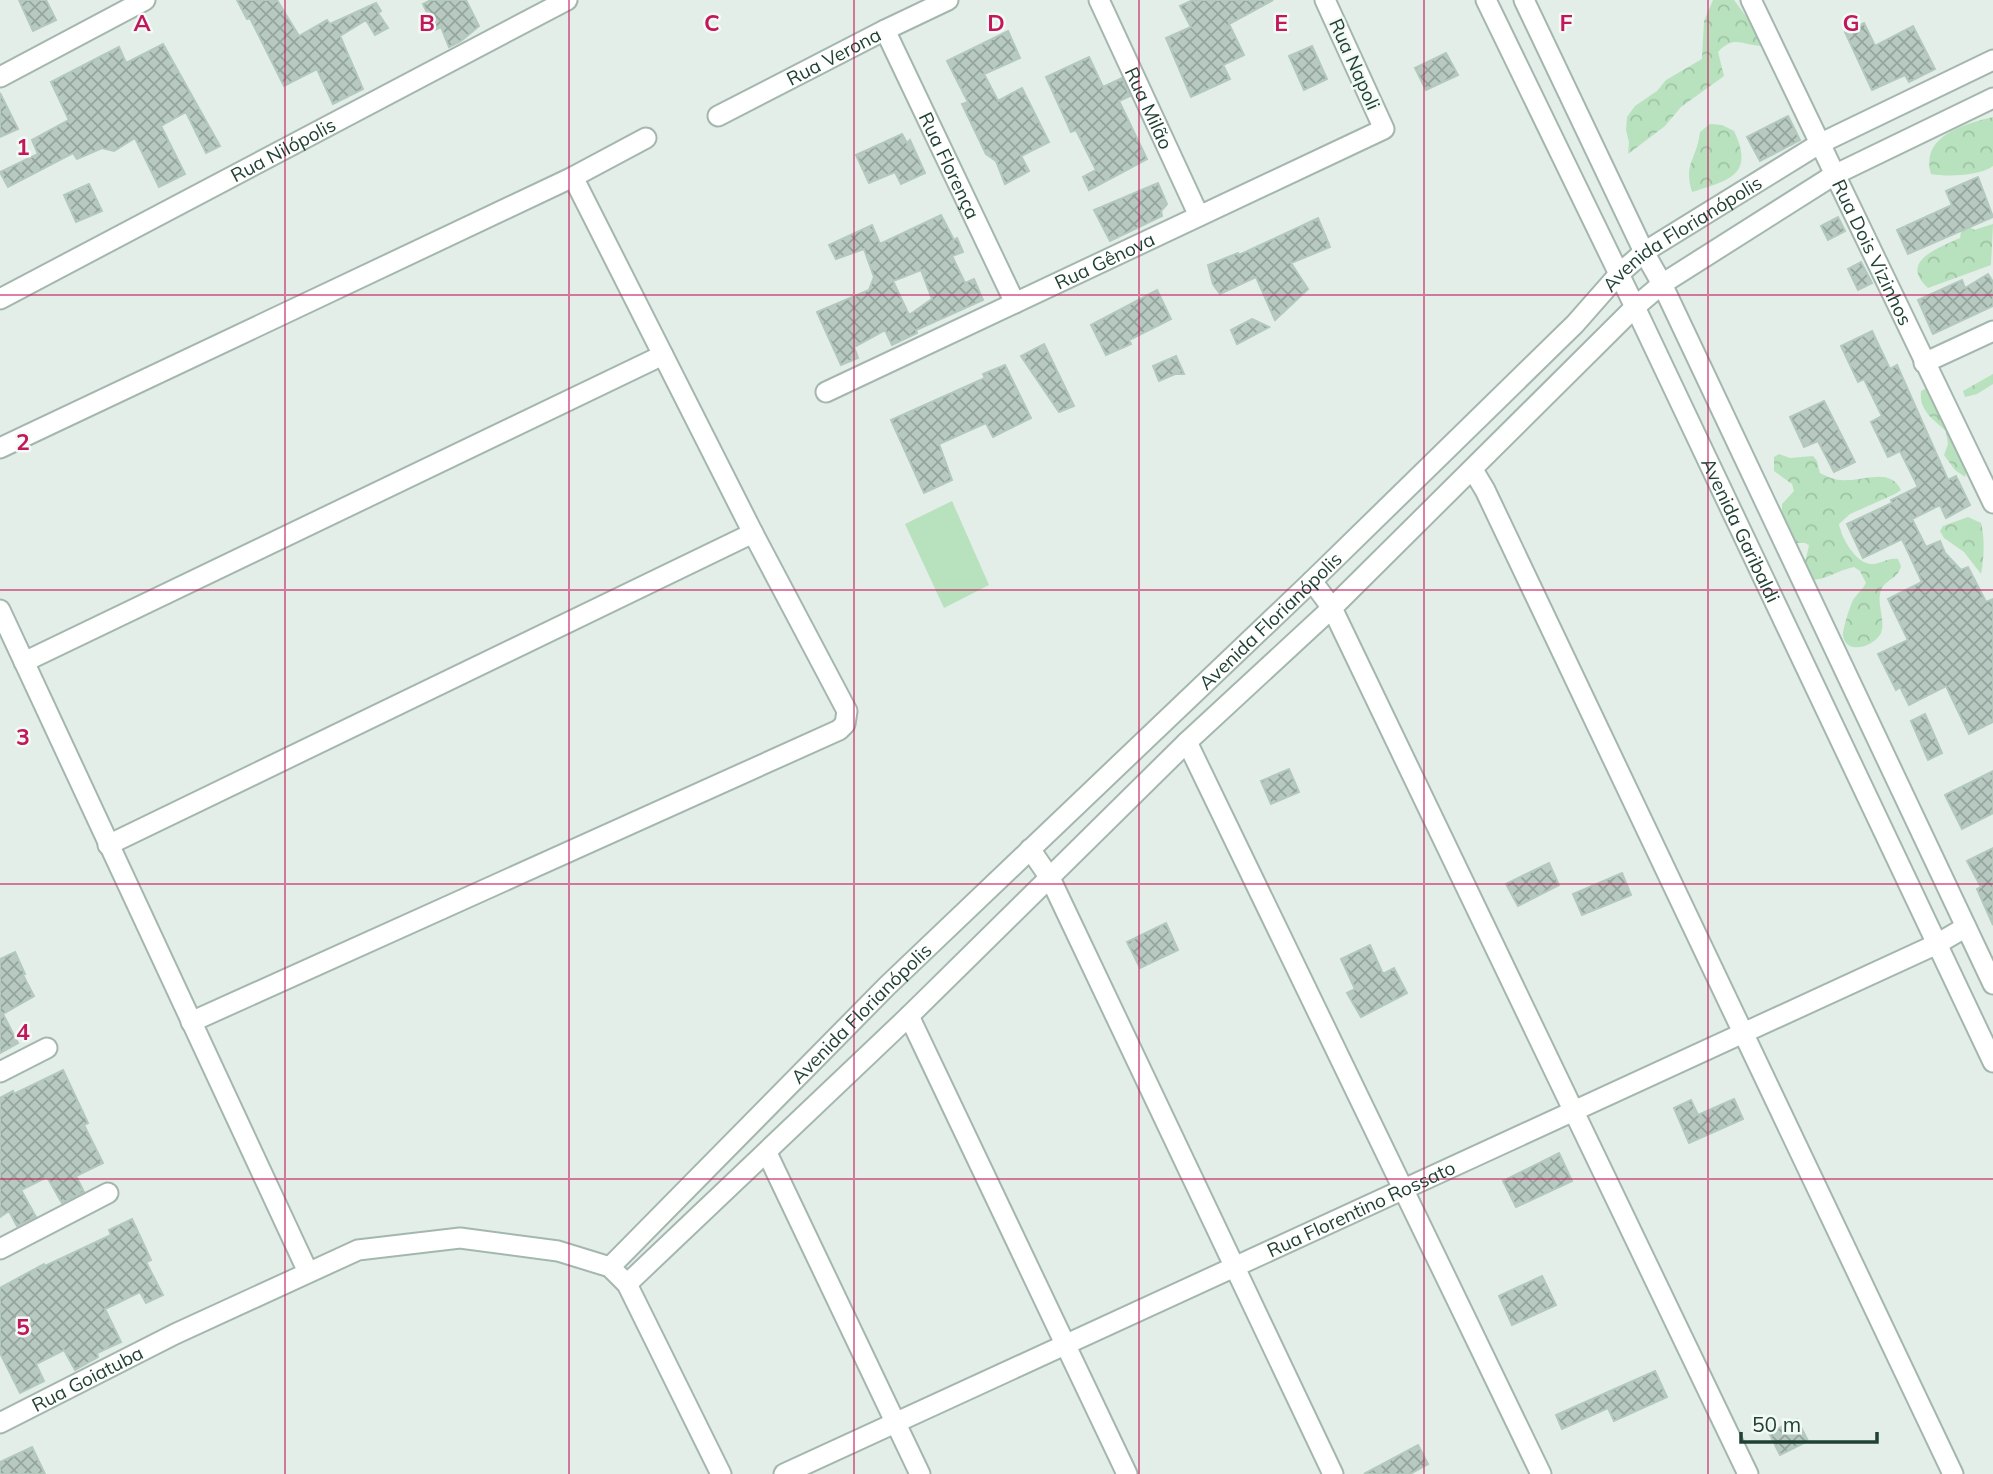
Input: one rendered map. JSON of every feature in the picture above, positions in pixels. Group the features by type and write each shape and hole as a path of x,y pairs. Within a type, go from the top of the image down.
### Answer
{"street":[{"path":"0,77 145,0"},
{"name":"Rua Nilópolis","path":"0,299 567,0"},
{"name":"Rua Verona","path":"718,116 948,0"},
{"name":"Rua Milão","path":"1099,0 1199,216"},
{"name":"Rua Napoli","path":"1325,0 1384,129"},
{"name":"Avenida Garibaldi","path":"1486,0 1635,307 1993,1062"},
{"name":"Avenida Garibaldi","path":"1524,0 1993,984"},
{"name":"Rua Dois Vizinhos","path":"1751,0 1993,503"},
{"name":"Rua Florença","path":"885,30 1015,303"},
{"name":"Avenida Florianópolis","path":"610,1267 877,995 1312,581 1575,324 1619,274 1644,252 1819,145 1993,60"},
{"name":"Avenida Florianópolis","path":"627,1284 909,1016 1187,742 1332,608 1661,284 1834,175 1993,98"},
{"name":"Rua Gênova","path":"826,392 1384,129"},
{"path":"0,448 573,177 646,138"},
{"path":"191,1022 839,730 845,724 847,711 753,533 573,177"},
{"path":"1924,363 1993,331"},
{"path":"24,662 663,355"},
{"path":"1473,470 1491,502 1953,1474"},
{"path":"108,845 753,533"},
{"path":"1312,581 1332,608 1748,1474"},
{"path":"0,610 308,1272"},
{"path":"1187,742 1541,1474"},
{"path":"1030,849 1050,878 1333,1474"},
{"name":"Rua Florentino Rossato","path":"785,1474 1937,944 1966,927"},
{"path":"909,1016 1127,1474"},
{"path":"0,1072 47,1048"},
{"path":"767,1153 920,1474"},
{"path":"0,1249 108,1193"},
{"name":"Rua Goiatuba","path":"0,1423 175,1334 358,1250 460,1238 558,1251 610,1267"},
{"path":"610,1267 627,1284 720,1474"}],"green space":[{"path":"1713,0 1734,0 1751,23 1763,46 1734,42 1724,47 1718,52 1724,76 1681,107 1665,126 1628,154 1627,117 1635,106 1657,91 1666,80 1702,59 1704,21"},
{"path":"1993,117 1993,166 1963,175 1931,174 1929,161 1938,141 1958,128"},
{"path":"1710,124 1722,125 1734,131 1742,157 1740,166 1735,174 1727,179 1692,192 1690,168 1700,132"},
{"path":"1959,219 1974,230 1993,224 1991,265 1928,288 1920,279 1917,270 1919,263 1933,251 1960,238"},
{"path":"1993,374 1993,384 1977,394 1965,397 1963,391"},
{"path":"1927,388 1936,398 1968,465 1965,477 1955,470 1944,455 1948,444 1946,431 1928,414 1922,404 1921,391"},
{"path":"1779,454 1790,458 1813,456 1820,473 1834,479 1885,477 1897,483 1901,490 1850,514 1839,524 1846,542 1859,559 1870,564 1898,559 1901,566 1881,590 1881,633 1867,645 1850,646 1843,636 1853,600 1866,583 1860,571 1854,567 1820,579 1808,580 1802,563 1806,559 1809,545 1792,543 1782,517 1782,504 1794,491 1792,484 1774,471 1774,457"},
{"path":"952,501 989,585 944,608 905,524"},
{"path":"1968,517 1981,523 1984,548 1981,574 1964,552 1944,538 1940,531 1943,526"}],"building":[{"path":"19,0 46,0 56,20 33,31"},
{"path":"237,0 277,0 299,36 327,20 330,24 376,3 381,11 378,13 388,28 375,35 366,20 340,36 363,89 333,104 317,69 284,86 250,18 247,19"},
{"path":"431,0 466,0 479,26 449,47 441,27 435,30 423,4"},
{"path":"1193,0 1273,0 1229,24 1244,55 1223,65 1230,79 1191,97 1166,38 1191,27 1180,6"},
{"path":"1864,23 1875,46 1913,26 1935,69 1909,82 1905,75 1872,90 1845,32"},
{"path":"1008,31 1020,58 984,74 998,101 1022,88 1049,142 1021,156 1029,171 1005,184 996,161 986,154 962,104 968,102 947,61"},
{"path":"163,44 220,146 206,153 186,112 161,126 185,174 159,187 135,138 114,151 102,148 77,159 73,153 8,187 0,172 38,154 32,140 69,120 51,82 119,47 126,63"},
{"path":"1312,46 1327,79 1304,90 1289,56"},
{"path":"1446,53 1458,75 1426,90 1415,68"},
{"path":"1089,57 1103,87 1122,78 1130,96 1119,101 1147,159 1089,190 1083,177 1096,170 1076,130 1071,132 1046,77"},
{"path":"0,93 18,129 0,137"},
{"path":"1788,116 1800,140 1760,161 1747,137"},
{"path":"902,134 907,143 910,140 925,173 901,184 895,172 869,183 856,155"},
{"path":"1978,177 1993,217 1908,254 1897,230 1952,205 1946,191"},
{"path":"1158,183 1167,204 1161,211 1162,216 1110,241 1094,210"},
{"path":"89,184 102,211 76,222 64,195"},
{"path":"941,215 963,252 952,256 965,283 974,279 983,300 916,330 917,333 892,345 885,330 854,347 858,358 841,365 817,312 869,290 874,277 864,249 836,259 829,245 872,225 880,244","holes":["921,270 932,299 909,315 893,281"]},
{"path":"1838,217 1845,231 1828,240 1821,226"},
{"path":"1318,218 1330,247 1291,263 1308,289 1275,320 1256,277 1220,294 1213,284 1208,265 1238,253 1239,255"},
{"path":"1861,262 1872,283 1858,290 1848,269"},
{"path":"1988,274 1993,282 1993,306 1933,334 1918,300 1962,280 1965,288"},
{"path":"1157,290 1171,319 1129,340 1131,344 1106,355 1091,325"},
{"path":"1252,319 1269,327 1237,344 1231,330"},
{"path":"1872,331 1890,369 1897,365 1948,480 1956,476 1970,505 1946,518 1940,505 1912,519 1926,547 1940,541 1945,553 1961,570 1968,567 1986,602 1993,599 1993,722 1969,734 1946,686 1909,705 1900,687 1896,690 1878,654 1908,640 1888,599 1922,582 1902,539 1863,558 1847,524 1892,503 1891,500 1918,487 1900,451 1888,457 1871,422 1882,416 1864,379 1858,382 1841,346"},
{"path":"1044,344 1074,406 1059,412 1021,356"},
{"path":"1176,356 1184,374 1175,374 1159,381 1153,366"},
{"path":"1005,365 1031,418 993,437 986,423 939,444 952,480 924,493 891,420 985,378 983,374"},
{"path":"1824,401 1855,462 1834,472 1818,441 1804,447 1790,417"},
{"path":"1925,714 1942,753 1928,760 1911,721"},
{"path":"1289,769 1299,792 1271,804 1261,781"},
{"path":"1993,771 1993,813 1962,829 1945,795"},
{"path":"1993,848 1993,925 1977,889 1981,887 1967,861"},
{"path":"1549,863 1559,885 1518,906 1506,884"},
{"path":"1622,873 1631,895 1582,915 1573,894"},
{"path":"1166,923 1178,950 1140,968 1127,942"},
{"path":"1370,945 1383,974 1394,968 1407,993 1361,1017 1347,993 1355,989 1341,959"},
{"path":"15,952 34,996 3,1014 18,1043 0,1053 0,959"},
{"path":"63,1070 88,1123 84,1125 103,1163 76,1176 84,1192 62,1203 47,1177 21,1190 36,1217 17,1226 9,1211 0,1217 0,1098"},
{"path":"1734,1099 1743,1119 1689,1143 1674,1108 1691,1100 1698,1115"},
{"path":"1559,1153 1572,1181 1516,1207 1503,1181"},
{"path":"132,1219 151,1260 146,1262 163,1295 146,1303 140,1292 105,1309 121,1342 97,1353 98,1357 75,1370 64,1350 36,1364 44,1381 20,1393 0,1353 0,1288 44,1264 45,1266 111,1235 109,1230"},
{"path":"1542,1276 1556,1305 1512,1325 1499,1296"},
{"path":"1655,1371 1667,1397 1614,1421 1608,1408 1562,1429 1556,1415"},
{"path":"1797,1419 1808,1441 1780,1455 1769,1433"},
{"path":"1418,1445 1428,1464 1410,1474 1364,1474"},
{"path":"32,1447 45,1474 0,1474 0,1462"}]}
